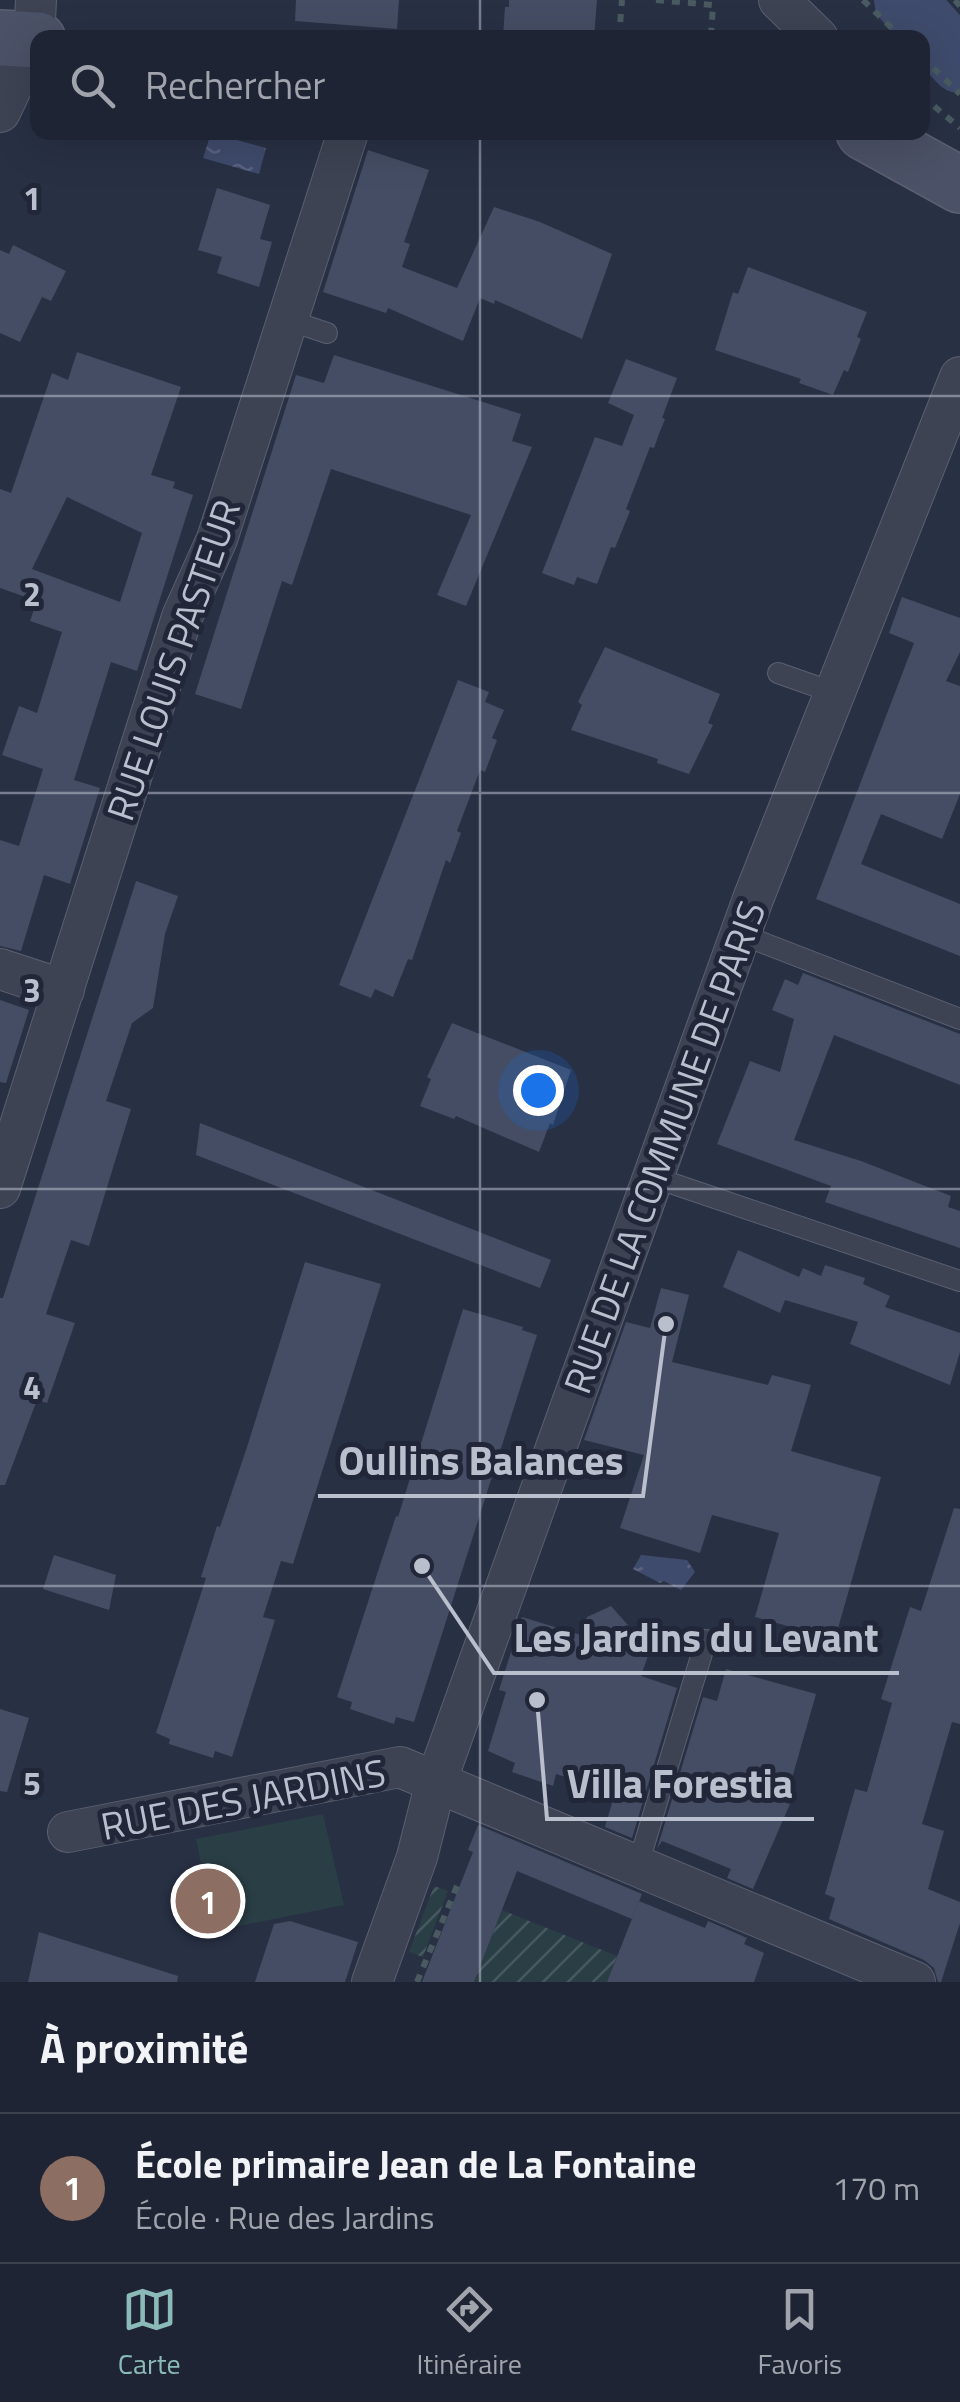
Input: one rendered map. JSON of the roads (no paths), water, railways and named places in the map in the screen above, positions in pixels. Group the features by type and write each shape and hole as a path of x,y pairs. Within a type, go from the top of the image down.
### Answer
{"main road":[{"path":"879,140 960,186"}],"street":[{"path":"779,0 810,30"},
{"path":"0,112 27,29"},
{"name":"RUE LOUIS PASTEUR","path":"0,1188 182,618 217,539 345,140"},
{"name":"RUE DE LA COMMUNE DE PARIS","path":"372,1982 417,1857 436,1782 740,934 960,377"},
{"path":"0,969 64,990"},
{"name":"RUE DES JARDINS","path":"68,1832 400,1767 915,1982"}],"lane":[{"path":"288,320 328,333"},
{"path":"778,673 835,693"},
{"path":"740,934 960,1019"},
{"path":"653,1177 960,1281"},
{"path":"638,1866 706,1640"}],"water":[{"path":"209,140 237,140 266,148 259,174 203,158"},
{"path":"641,1555 687,1560 695,1572 681,1590 633,1569"}],"waterway":[{"path":"905,0 960,62"}],"place":[{"name":"Oullins Balances","path":"666,1324"},
{"name":"Les Jardins du Levant","path":"422,1566"},
{"name":"Villa Forestia","path":"537,1700"},
{"name":"École primaire Jean de La Fontaine","path":"208,1901"}]}
